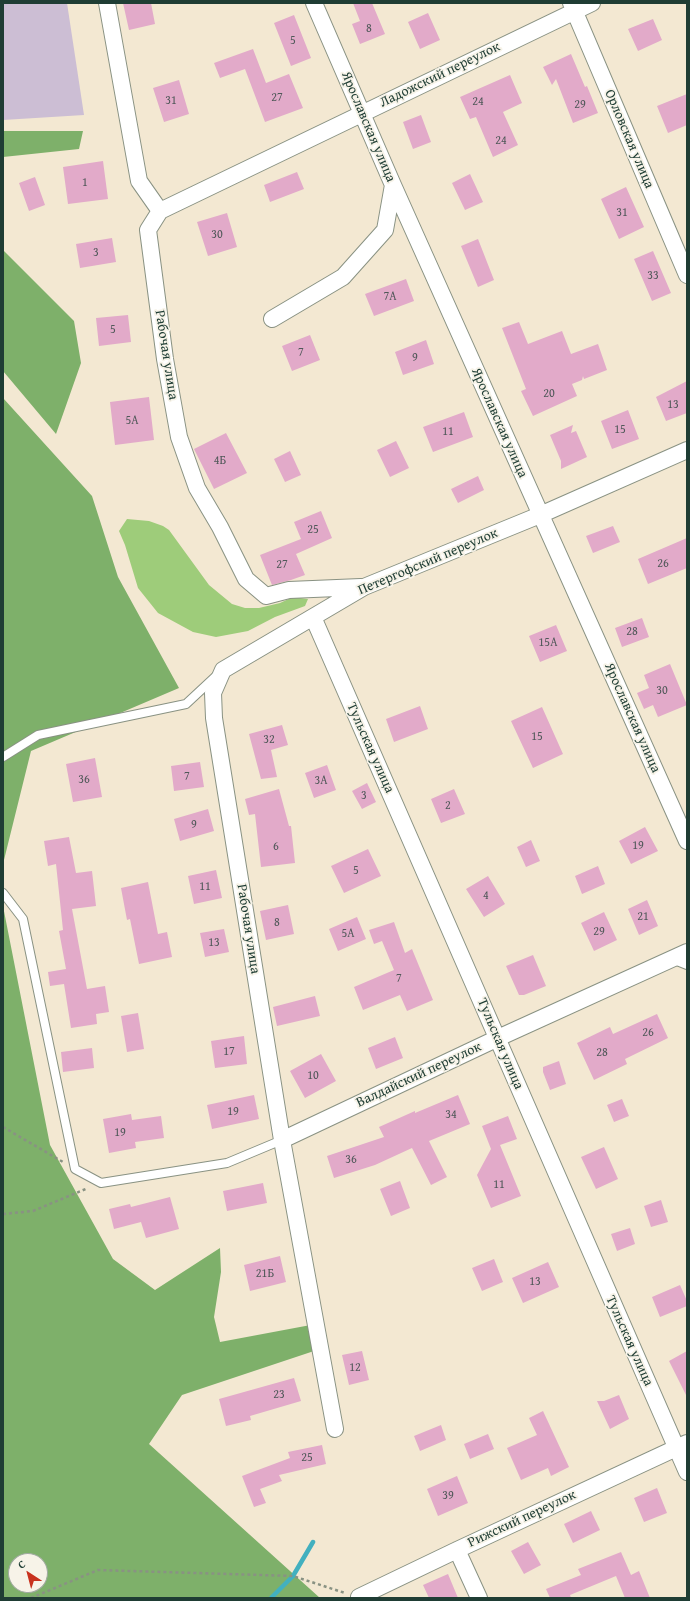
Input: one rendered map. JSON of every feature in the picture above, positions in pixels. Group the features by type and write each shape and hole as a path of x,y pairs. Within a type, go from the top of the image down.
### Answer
{"street":[{"path":"107,3 138,181 160,211"},
{"name":"Ярославская улица","path":"314,3 393,186 687,841"},
{"name":"Ладожский переулок","path":"160,211 362,113 573,7 592,3"},
{"name":"Орловская улица","path":"573,7 687,275"},
{"path":"272,320 343,277 385,230 393,186"},
{"name":"Рабочая улица","path":"160,211 148,230 165,359 179,437 197,488 220,527 246,579 266,596 289,590 364,587"},
{"name":"Петергофский переулок","path":"223,670 364,587 540,515 687,450"},
{"name":"Тульская улица","path":"313,617 498,1038 682,1446 687,1472"},
{"name":"Рабочая улица","path":"223,670 213,693 214,718 282,1140 335,1429"},
{"name":"Валдайский переулок","path":"282,1140 498,1038 687,952"},
{"name":"Рижский переулок","path":"358,1597 682,1446"},
{"path":"457,1550 479,1598"}],"lane":[{"path":"3,758 38,735 186,704 223,670"},
{"path":"3,893 23,919 75,1169 101,1183 227,1163 282,1140"},
{"path":"671,959 687,965"}],"path":[{"path":"3,1127 75,1169"},
{"path":"3,1214 33,1210 101,1183"},
{"path":"31,1598 98,1570 293,1576 358,1597"}],"shaded area":[{"path":"3,3 67,3 84,115 3,120"}],"green space":[{"path":"3,131 83,131 79,149 3,157"},
{"path":"3,250 74,321 81,363 56,434 3,371"},
{"path":"3,398 92,496 118,577 179,688 31,751 3,864"},
{"path":"127,519 149,521 169,530 209,585 232,604 245,608 259,608 280,603 293,597 308,599 305,606 275,617 248,631 216,637 193,632 158,613 138,588 125,545 119,531"},
{"path":"3,906 50,1145 113,1259 155,1290 220,1248 221,1272 214,1317 220,1342 316,1324 323,1348 182,1395 149,1444 320,1598 3,1598"}],"building":[{"path":"123,3 151,3 155,24 129,30"},
{"path":"353,3 372,3 385,34 360,44 352,24 360,21"},
{"path":"428,13 440,40 420,49 408,22"},
{"path":"294,15 311,58 291,66 274,23"},
{"path":"653,19 662,40 638,51 628,29"},
{"path":"253,49 266,83 289,74 303,108 265,122 245,69 220,78 214,63"},
{"path":"571,54 585,87 587,86 598,113 573,123 556,79 552,85 543,67"},
{"path":"510,75 522,103 503,112 518,145 493,157 476,117 470,119 460,97"},
{"path":"179,80 189,114 164,122 153,88"},
{"path":"687,94 687,125 668,133 657,106"},
{"path":"421,115 431,142 413,149 403,122"},
{"path":"103,161 108,199 68,204 63,167"},
{"path":"297,172 304,189 270,202 264,185"},
{"path":"470,174 483,202 465,210 452,183"},
{"path":"35,177 45,205 29,211 19,183"},
{"path":"626,187 644,227 619,239 601,199"},
{"path":"227,213 237,247 208,256 197,222"},
{"path":"112,238 116,262 80,268 76,244"},
{"path":"478,239 494,280 478,287 461,246"},
{"path":"653,251 671,293 652,301 634,259"},
{"path":"406,279 414,301 374,316 365,294"},
{"path":"128,315 131,342 99,346 96,318"},
{"path":"519,322 528,344 562,331 571,354 598,344 607,370 584,379 583,376 582,380 572,384 577,396 533,416 521,391 526,389 502,328"},
{"path":"310,335 320,360 292,371 282,346"},
{"path":"426,340 434,364 403,375 395,352"},
{"path":"687,381 687,413 666,421 656,397"},
{"path":"149,397 154,440 115,445 110,402"},
{"path":"628,410 639,439 612,449 601,421"},
{"path":"464,412 473,437 433,452 423,427"},
{"path":"573,425 571,433 576,431 587,457 561,469 561,461 550,435"},
{"path":"226,433 247,473 214,489 194,449"},
{"path":"396,441 409,468 390,477 377,450"},
{"path":"290,451 301,475 285,482 274,459"},
{"path":"478,476 484,490 458,503 451,489"},
{"path":"321,511 332,538 296,554 305,575 272,585 260,555 301,539 294,522"},
{"path":"613,526 620,542 593,553 586,536"},
{"path":"687,538 687,568 648,584 638,559"},
{"path":"642,618 649,637 622,647 615,628"},
{"path":"556,625 567,651 540,662 529,636"},
{"path":"670,664 687,705 658,717 653,705 644,709 637,693 649,688 644,675"},
{"path":"420,706 428,729 394,742 386,719"},
{"path":"542,707 563,754 533,768 511,721"},
{"path":"282,725 288,745 271,750 277,777 261,779 249,734"},
{"path":"95,758 102,797 73,802 66,764"},
{"path":"200,762 204,787 174,791 171,766"},
{"path":"327,765 336,790 314,798 305,773"},
{"path":"367,783 376,802 362,809 352,791"},
{"path":"279,789 289,826 291,826 295,863 261,867 255,814 249,815 245,799"},
{"path":"454,789 465,814 441,823 431,799"},
{"path":"208,809 214,831 180,841 174,819"},
{"path":"645,827 658,851 631,864 619,841"},
{"path":"69,837 76,873 92,871 96,906 72,909 87,989 105,986 109,1012 96,1014 97,1024 71,1028 64,984 50,986 48,972 66,969 59,931 63,930 56,864 48,866 44,841"},
{"path":"531,840 540,861 526,867 517,847"},
{"path":"368,849 381,876 344,893 331,866"},
{"path":"598,866 605,884 582,894 575,876"},
{"path":"216,870 222,898 194,904 188,876"},
{"path":"488,876 505,904 484,917 466,889"},
{"path":"148,882 158,934 167,932 172,957 139,964 130,919 127,920 121,888"},
{"path":"647,900 658,926 639,935 628,909"},
{"path":"288,905 294,934 266,940 260,911"},
{"path":"604,912 617,940 594,951 581,923"},
{"path":"357,917 366,939 338,951 329,929"},
{"path":"394,922 405,953 412,949 433,1000 407,1011 400,995 363,1010 354,987 394,970 382,941 374,944 369,930"},
{"path":"224,929 229,952 205,957 200,933"},
{"path":"533,955 546,986 524,995 519,995 506,966"},
{"path":"315,996 320,1016 277,1026 273,1007"},
{"path":"138,1013 144,1049 127,1052 121,1016"},
{"path":"657,1014 668,1038 625,1059 627,1064 594,1080 577,1043 610,1027 613,1034"},
{"path":"244,1036 247,1064 215,1068 211,1041"},
{"path":"395,1037 403,1058 376,1069 368,1048"},
{"path":"92,1048 94,1068 63,1072 61,1052"},
{"path":"321,1054 336,1081 305,1098 290,1071"},
{"path":"559,1061 566,1084 550,1090 543,1072 543,1067"},
{"path":"254,1095 259,1119 212,1129 207,1105"},
{"path":"458,1095 470,1124 429,1141 447,1177 431,1185 412,1148 375,1165 334,1178 327,1156 384,1137 379,1127 415,1111 415,1113"},
{"path":"622,1099 629,1116 614,1122 607,1105"},
{"path":"131,1114 132,1120 161,1116 164,1138 135,1142 136,1148 109,1153 103,1119"},
{"path":"508,1116 517,1139 500,1145 521,1196 491,1208 477,1175 491,1149 482,1126"},
{"path":"604,1147 618,1179 596,1189 581,1157"},
{"path":"400,1181 410,1208 391,1216 380,1189"},
{"path":"263,1183 267,1203 227,1211 223,1191"},
{"path":"170,1197 179,1229 146,1238 141,1222 114,1229 109,1209 130,1204 131,1207"},
{"path":"661,1200 668,1222 651,1227 644,1206"},
{"path":"630,1228 635,1244 617,1251 611,1234"},
{"path":"280,1256 286,1282 250,1291 244,1265"},
{"path":"494,1259 503,1282 482,1291 472,1268"},
{"path":"548,1262 559,1287 523,1303 512,1278"},
{"path":"680,1285 687,1301 687,1306 660,1317 652,1297"},
{"path":"362,1351 369,1380 349,1385 342,1355"},
{"path":"687,1351 687,1397 669,1361"},
{"path":"294,1378 301,1401 250,1416 251,1420 226,1426 219,1399"},
{"path":"619,1395 629,1419 610,1429 597,1401 604,1401"},
{"path":"543,1411 569,1467 551,1476 548,1468 521,1480 507,1448 537,1435 529,1418"},
{"path":"441,1425 446,1440 420,1451 414,1436"},
{"path":"488,1434 494,1449 470,1459 464,1444"},
{"path":"322,1445 326,1464 279,1475 282,1481 260,1489 266,1503 254,1507 242,1476 290,1458 288,1452"},
{"path":"457,1476 468,1503 438,1516 427,1489"},
{"path":"657,1488 667,1513 644,1522 634,1498"},
{"path":"591,1511 600,1530 573,1543 564,1524"},
{"path":"528,1542 541,1565 524,1574 511,1551"},
{"path":"621,1552 631,1575 639,1571 650,1598 625,1598 616,1576 570,1595 571,1598 550,1598 546,1589 581,1575 578,1569"},
{"path":"448,1574 458,1598 429,1598 423,1585"}],"waterway":[{"path":"271,1598 293,1576 313,1542"}]}
